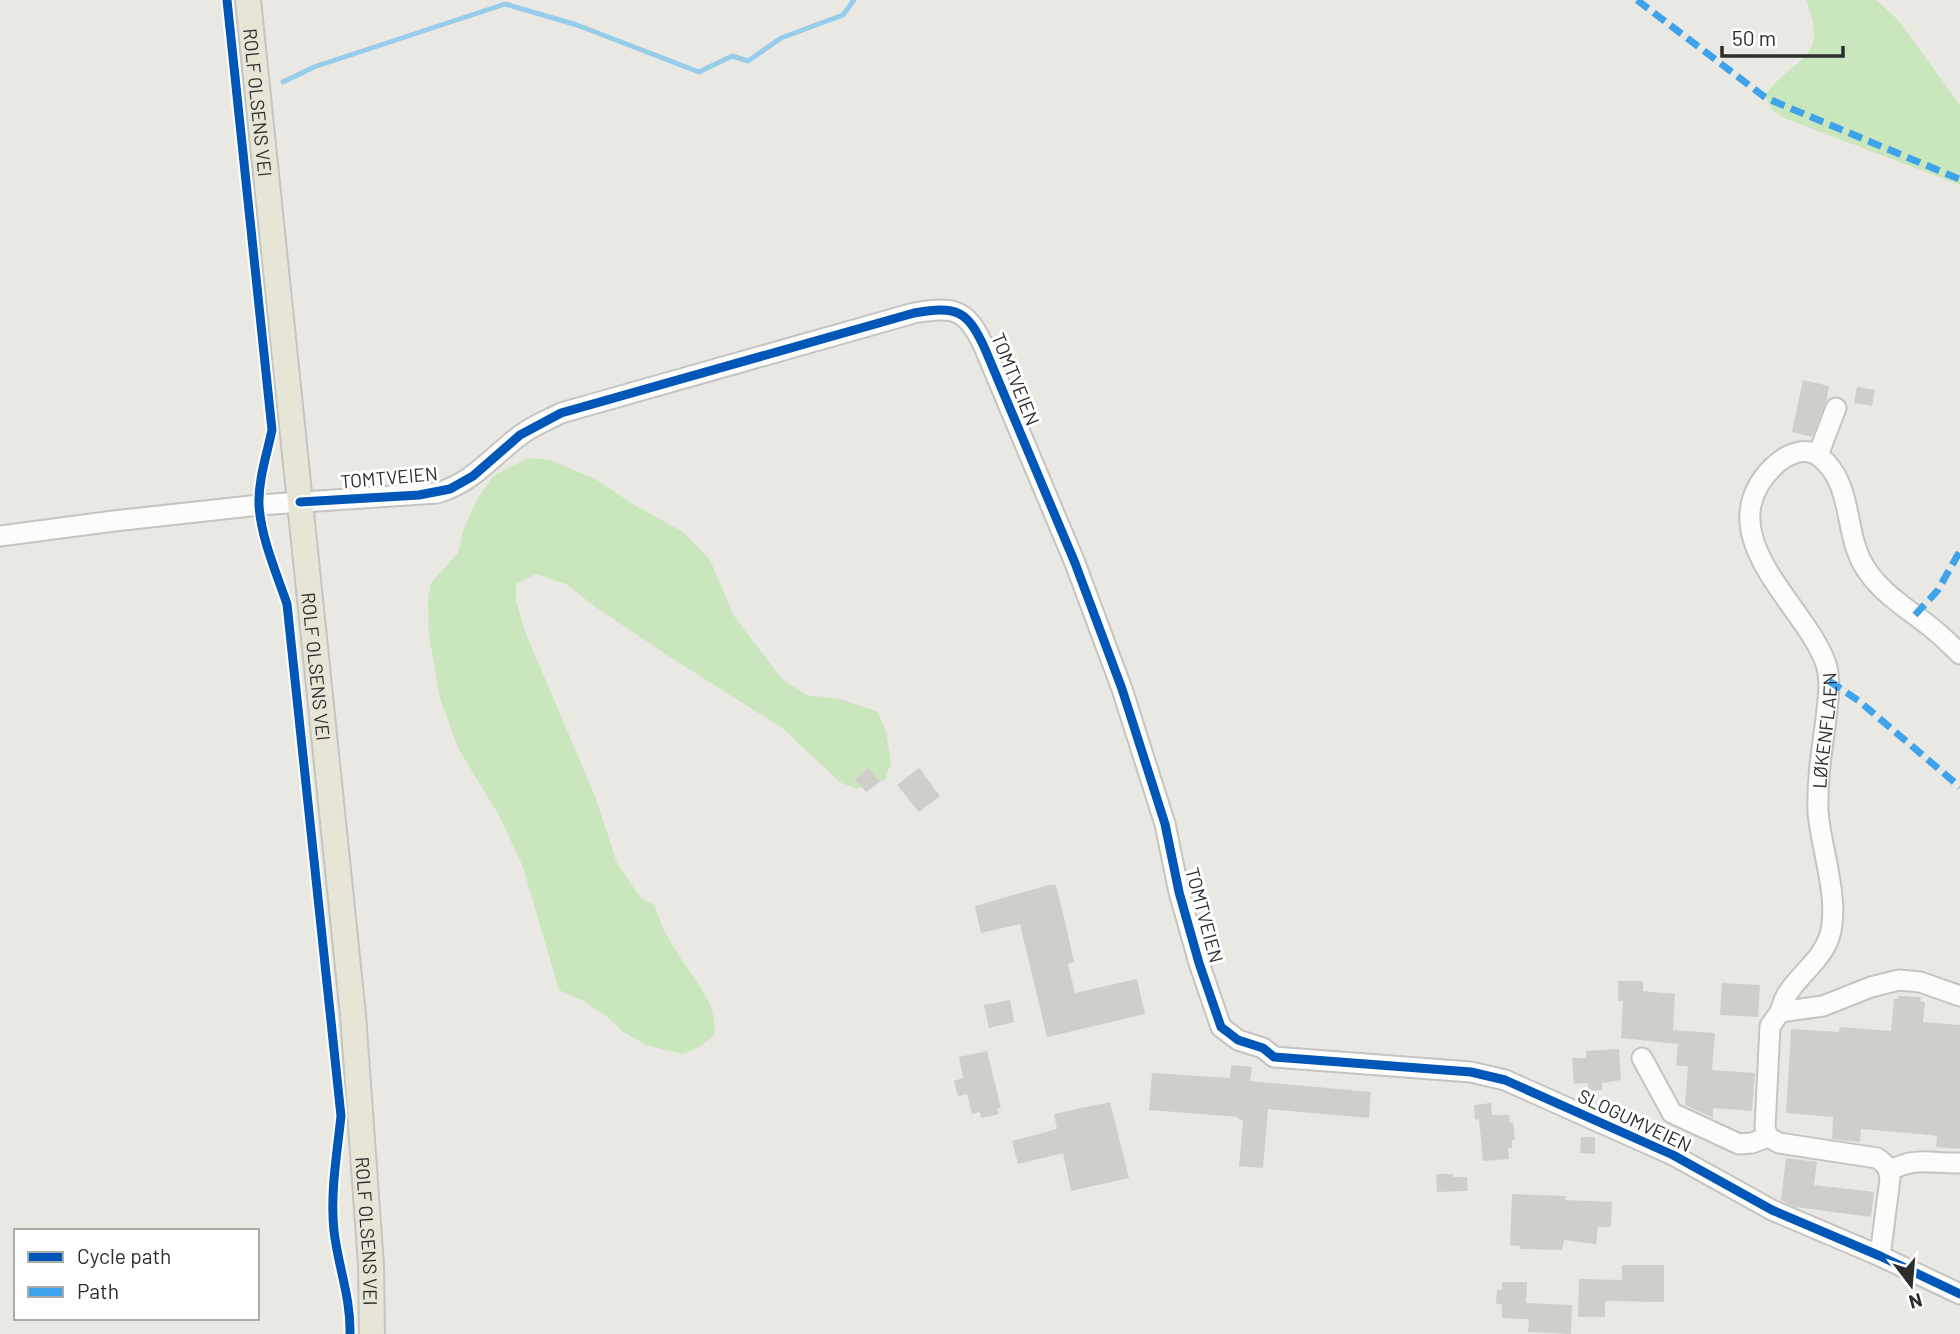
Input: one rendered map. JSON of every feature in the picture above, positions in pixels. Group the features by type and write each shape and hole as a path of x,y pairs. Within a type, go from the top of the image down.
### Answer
{"main road":[{"name":"ROLF OLSENS VEI","path":"248,0 353,1015 371,1265 372,1334"}],"street":[{"name":"TOMTVEIEN","path":"300,502 437,493 473,477 520,435 561,414 914,313 944,310 961,314 973,324 985,349 1075,564 1122,690 1165,824 1179,892 1220,1027 1238,1040 1263,1048 1273,1057"},
{"path":"1836,408 1818,455 1829,466 1840,487 1862,564 1877,583 1960,654"},
{"name":"LØKENFLAEN","path":"1768,1137 1766,1128 1770,1026 1780,1012 1787,994 1823,952 1833,920 1818,813 1818,780 1829,681 1826,664 1818,648 1770,577 1758,553 1751,519 1756,492 1771,468 1791,453 1809,452 1818,455"},
{"path":"0,537 114,521 300,502"},
{"path":"1780,1012 1823,1006 1871,987 1899,980 1920,982 1960,996"},
{"name":"SLOGUMVEIEN","path":"1273,1057 1471,1072 1505,1080 1673,1155 1772,1210 1960,1294"},
{"path":"1642,1058 1672,1113 1739,1144 1768,1137 1779,1143 1877,1158 1885,1164 1889,1171 1880,1256"},
{"path":"1889,1171 1917,1160 1960,1163"}],"green space":[{"path":"1806,0 1876,0 1899,21 1960,105 1960,185 1784,118 1771,109 1765,95 1812,46 1814,35"},
{"path":"529,458 550,460 595,479 683,532 710,560 734,616 782,679 806,695 840,699 878,712 886,732 891,763 885,780 858,789 841,783 782,728 670,657 566,584 536,574 516,584 516,601 526,634 595,796 617,863 640,897 655,906 665,932 711,1006 715,1035 701,1046 683,1054 646,1045 622,1031 584,1001 559,990 523,867 500,817 458,748 440,698 429,636 428,601 431,583 458,553 463,531 477,499 494,475"}],"building":[{"path":"1803,380 1829,386 1826,402 1812,437 1792,432"},
{"path":"1857,387 1875,390 1872,406 1854,403"},
{"path":"869,768 880,782 866,792 855,779"},
{"path":"919,768 940,796 919,812 897,785"},
{"path":"1056,885 1066,926 1074,962 1068,964 1075,993 1137,979 1145,1014 1047,1037 1020,924 981,933 975,906"},
{"path":"1618,981 1643,981 1643,991 1675,994 1673,1030 1715,1033 1712,1070 1755,1073 1752,1111 1713,1108 1713,1118 1685,1105 1688,1066 1676,1066 1678,1044 1621,1038 1623,1001 1618,1001"},
{"path":"1722,983 1760,985 1758,1017 1720,1015"},
{"path":"1898,996 1921,997 1920,1001 1925,1002 1923,1022 1960,1025 1960,1149 1936,1147 1937,1136 1861,1129 1860,1142 1832,1139 1833,1117 1786,1113 1791,1029 1839,1032 1840,1027 1891,1031 1894,999 1898,999"},
{"path":"1010,1000 1014,1022 989,1028 984,1005"},
{"path":"1619,1049 1621,1080 1602,1083 1602,1090 1588,1091 1588,1083 1574,1084 1572,1058 1586,1058 1586,1051"},
{"path":"987,1051 1001,1108 997,1108 999,1114 981,1118 980,1112 972,1114 967,1094 958,1096 954,1081 963,1078 959,1057"},
{"path":"1231,1065 1252,1067 1250,1081 1371,1092 1369,1118 1268,1109 1263,1168 1239,1166 1243,1120 1238,1117 1149,1110 1152,1073 1230,1078"},
{"path":"1110,1102 1129,1178 1071,1191 1063,1153 1018,1164 1012,1141 1057,1129 1054,1114"},
{"path":"1491,1103 1492,1115 1509,1115 1510,1123 1513,1122 1515,1140 1512,1140 1512,1148 1508,1148 1509,1159 1483,1161 1479,1119 1475,1120 1474,1105"},
{"path":"1581,1137 1595,1137 1595,1154 1580,1153"},
{"path":"1786,1158 1817,1162 1814,1185 1874,1192 1871,1217 1795,1207 1781,1200"},
{"path":"1436,1174 1467,1177 1468,1191 1437,1192"},
{"path":"1512,1194 1566,1196 1565,1200 1612,1202 1611,1227 1598,1227 1596,1244 1564,1240 1562,1250 1520,1249 1520,1246 1510,1245"},
{"path":"1622,1265 1664,1265 1664,1302 1605,1301 1605,1317 1578,1317 1579,1279 1622,1280"},
{"path":"1502,1282 1527,1282 1526,1303 1572,1305 1571,1334 1528,1332 1529,1319 1502,1318 1502,1304 1496,1304 1497,1290 1502,1290"}],"waterway":[{"path":"283,82 314,67 505,4 577,25 699,72 732,56 748,61 781,38 843,15 854,0"}],"marked path":[{"path":"1637,0 1766,98 1959,179 1960,182"},
{"path":"1915,615 1938,590 1960,551"},
{"path":"1829,681 1859,701 1960,787"}],"cycle path":[{"path":"227,0 272,430 261,477 260,517 287,604 341,1116 333,1217 350,1334"},
{"path":"300,502 419,495 450,489 473,476 520,435 561,413 914,313 940,310 959,313 972,326 985,349 1075,563 1122,689 1165,824 1179,892 1221,1027 1238,1040 1263,1048 1274,1057 1471,1072 1505,1080 1673,1155 1772,1210 1960,1294"}]}
